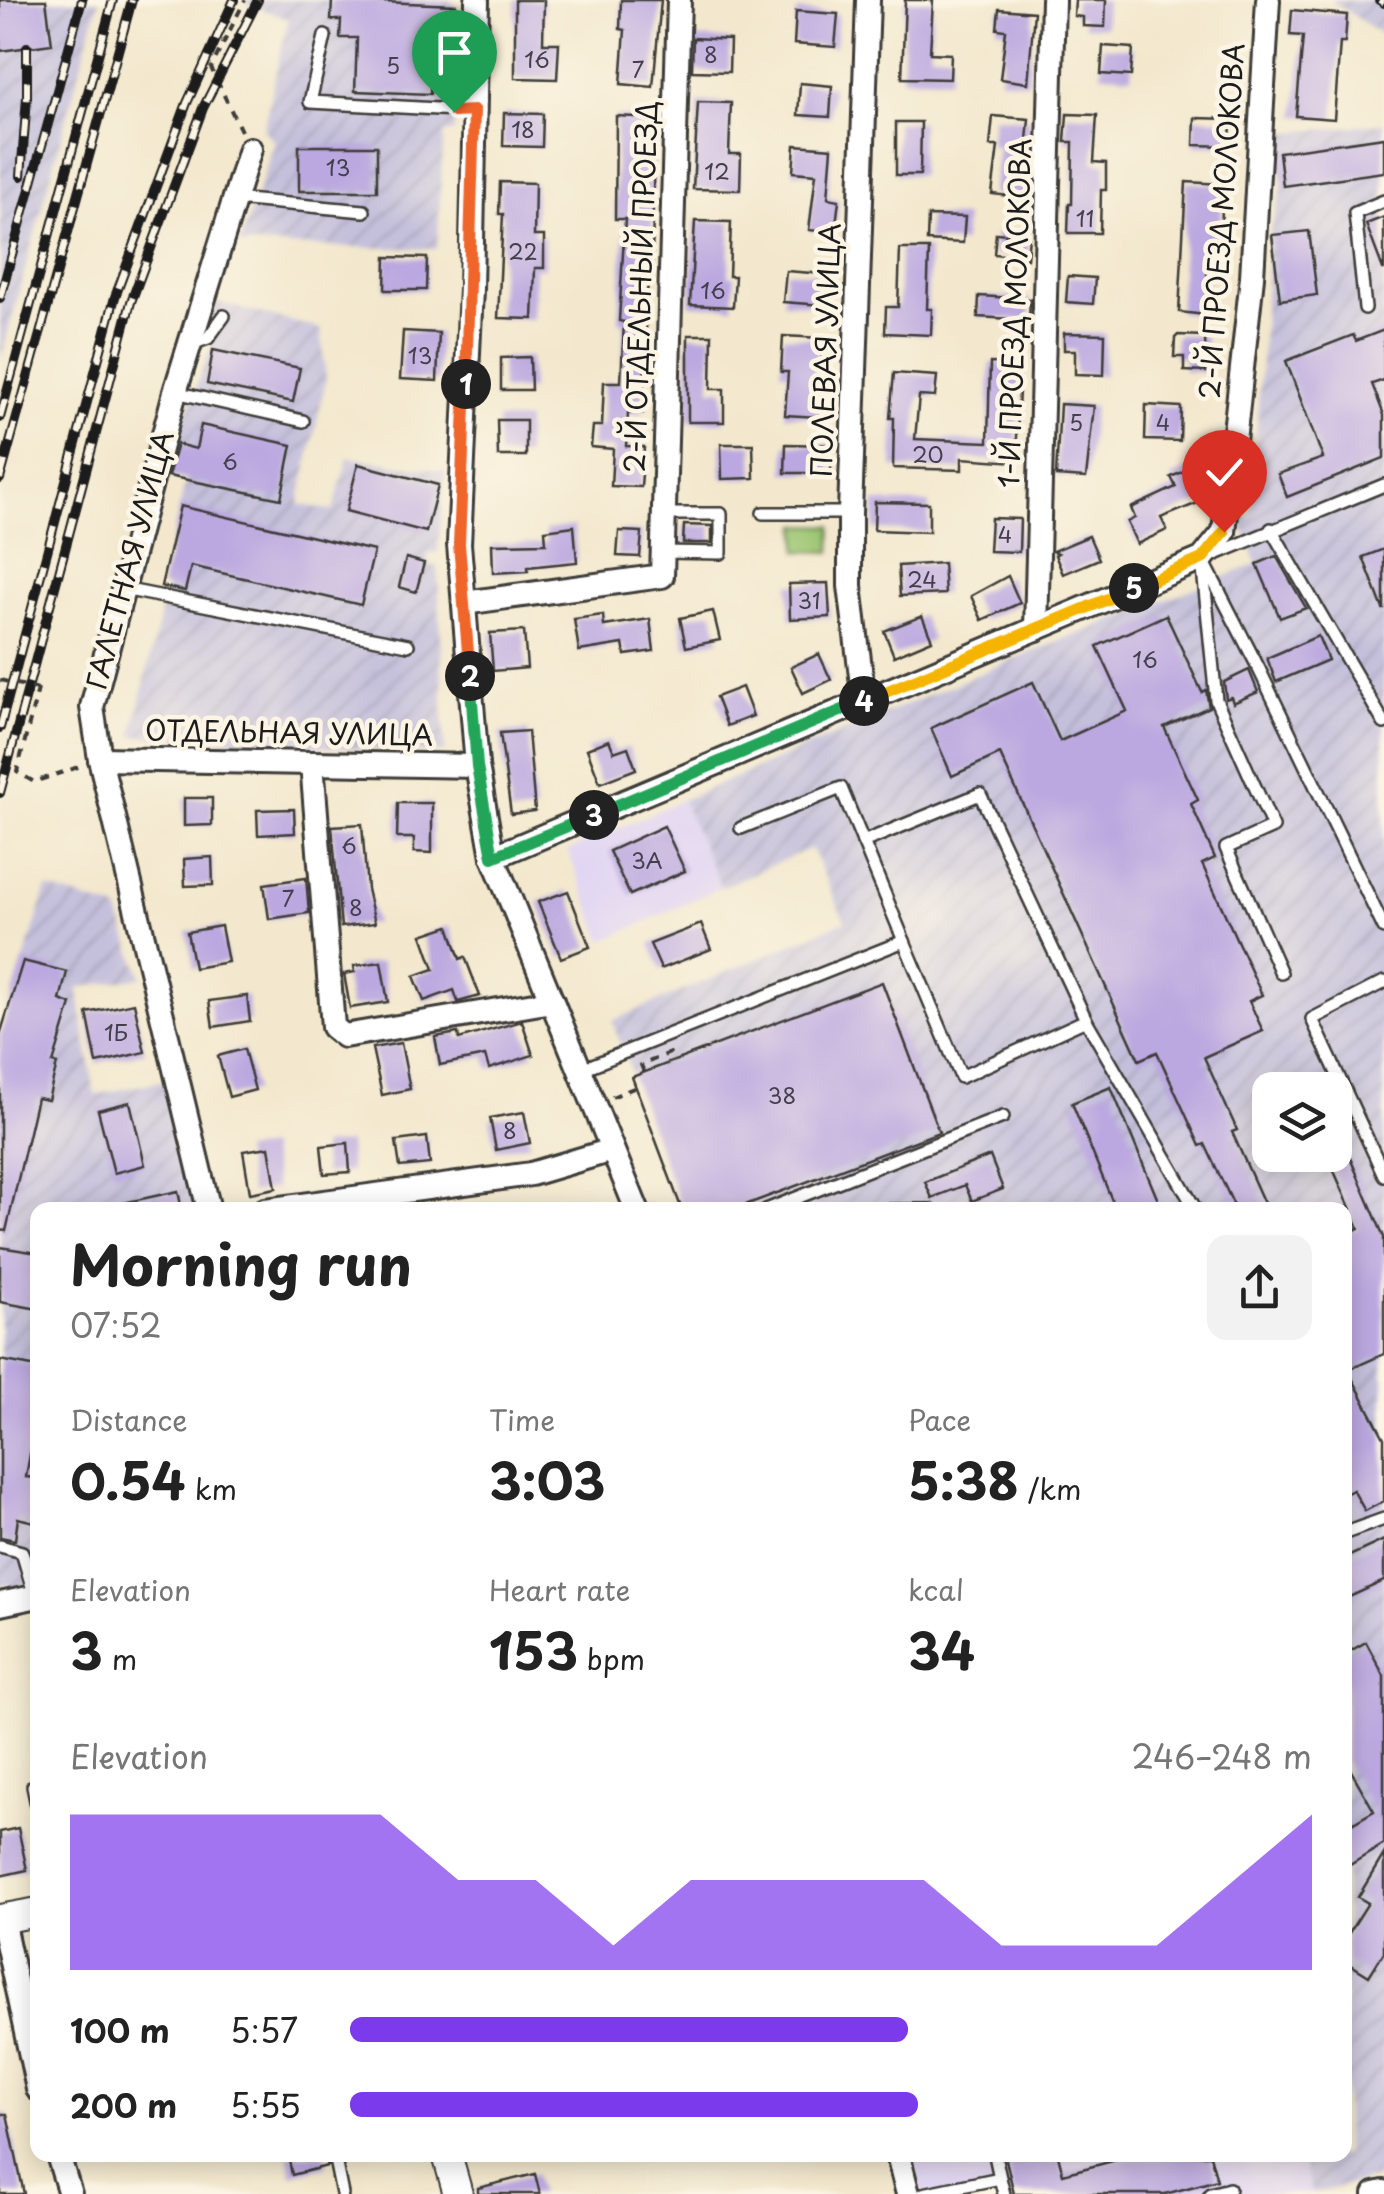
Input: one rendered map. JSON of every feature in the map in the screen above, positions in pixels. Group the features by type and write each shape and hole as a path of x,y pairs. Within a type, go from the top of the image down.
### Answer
{"street":[{"path":"477,0 471,289 459,544 477,766 493,857 634,1202"},
{"name":"2-Й ОТДЕЛЬНЫЙ ПРОЕЗД","path":"464,603 662,576 679,0"},
{"name":"ПОЛЕВАЯ УЛИЦА","path":"864,701 850,586 850,513 868,0"},
{"name":"1-Й ПРОЕЗД МОЛОКОВА","path":"1036,628 1053,0"},
{"name":"2-Й ПРОЕЗД МОЛОКОВА","path":"1202,559 1224,532 1252,276 1268,0"},
{"name":"ГАЛЕТНАЯ УЛИЦА","path":"206,1202 100,759 92,707 175,392 250,149"},
{"path":"493,857 1202,559"},
{"name":"ОТДЕЛЬНАЯ УЛИЦА","path":"100,759 477,766"},
{"path":"312,763 332,1027 344,1036 552,1001"},
{"path":"324,1202 531,1174 612,1150"},
{"path":"0,1604 30,1597"},
{"path":"30,1914 1,1919 30,2052"},
{"path":"60,2162 70,2194"},
{"path":"449,2162 458,2194"},
{"path":"900,2162 908,2194"},
{"path":"1375,2194 1384,2192"}],"lane":[{"path":"325,36 310,102 474,111"},
{"path":"234,199 364,211"},
{"path":"1365,308 1355,212 1384,201"},
{"path":"190,345 208,338 224,316"},
{"path":"175,392 303,422"},
{"path":"1202,559 1384,484"},
{"path":"763,513 850,513"},
{"path":"663,552 721,553 721,514 665,514"},
{"path":"1271,529 1384,723"},
{"path":"1202,559 1384,928"},
{"path":"1202,559 1216,700 1274,827 1226,848 1281,972"},
{"path":"123,589 408,644"},
{"path":"741,828 841,788 961,1077 1086,1020"},
{"path":"863,842 980,794 1086,1020 1191,1202"},
{"path":"580,1070 904,941"},
{"path":"1384,982 1312,1019 1384,1175"},
{"path":"786,1202 1003,1117"},
{"path":"1352,1531 1384,1519"},
{"path":"0,1546 22,1552 30,1577"},
{"path":"335,2162 342,2194"},
{"path":"996,2162 1004,2194"},
{"path":"923,2194 1000,2178"},
{"path":"1210,2194 1229,2189"}],"path":[{"path":"245,0 211,68 250,149"},
{"path":"0,680 38,689 17,772 34,782 100,759"},
{"path":"644,1072 641,1065 670,1053 673,1061"}],"shaded area":[{"path":"0,0 99,0 0,361"},
{"path":"249,0 449,0 456,5 454,132 444,134 437,249 239,245 275,142 263,129 288,19 247,4"},
{"path":"1331,0 1384,0 1384,37"},
{"path":"1384,123 1384,2157 1376,2178 1312,2194 1302,2162 1352,2162 1352,1202 679,1202 612,1021 845,921 811,848 721,887 682,800 1021,656 1257,564 1240,520 1251,516 1269,235 1283,186 1273,134"},
{"path":"212,301 321,329 326,380 299,504 333,511 348,457 445,471 438,552 428,553 428,565 438,567 445,753 132,736 186,480 168,475 175,444 212,344 204,330"},
{"path":"682,800 721,887 604,941 568,851"},
{"path":"47,888 118,910 142,977 78,988 95,1095 169,1079 196,1202 30,1202 30,1587 11,1591 9,1584 0,1586 0,1035"},
{"path":"914,2162 1302,2162 1312,2194 921,2194"}],"green space":[{"path":"798,525 832,526 831,552 798,551"}],"building":[{"path":"0,0 46,0 52,44 0,51"},
{"path":"332,0 456,5 455,40 432,40 430,94 355,91 357,38 340,38 341,20 331,20"},
{"path":"515,0 544,0 543,43 559,43 557,79 515,78"},
{"path":"621,0 661,0 653,87 621,84 625,30 620,29"},
{"path":"905,0 933,0 930,53 951,54 950,79 902,78"},
{"path":"1075,0 1106,0 1105,27 1083,26 1083,17 1074,16"},
{"path":"999,9 1034,12 1028,83 1000,79 1006,30 997,29"},
{"path":"1292,10 1347,15 1345,42 1340,42 1334,119 1296,116 1303,36 1290,35"},
{"path":"796,11 838,14 835,47 794,44"},
{"path":"693,38 730,40 729,72 692,71"},
{"path":"1103,46 1133,48 1131,76 1101,74"},
{"path":"800,83 832,86 830,117 798,115"},
{"path":"698,102 731,103 729,154 741,154 740,190 693,189"},
{"path":"504,113 543,114 542,147 503,146"},
{"path":"1067,114 1097,115 1094,162 1106,163 1100,233 1068,233 1073,142 1065,142"},
{"path":"616,116 654,118 652,272 648,272 643,413 628,413 626,446 644,447 641,487 611,486 613,449 591,447 593,426 602,426 604,382 621,382 624,322 619,321 625,219 615,219"},
{"path":"993,116 1029,119 1024,172 1030,172 1027,198 992,194 998,146 990,146"},
{"path":"1195,118 1231,119 1230,146 1194,145"},
{"path":"896,122 921,122 920,175 896,175"},
{"path":"1384,137 1384,172 1283,186 1279,152"},
{"path":"795,145 832,148 828,198 839,200 835,233 809,230 816,174 793,172"},
{"path":"299,146 377,146 377,191 299,191"},
{"path":"500,182 535,183 534,236 544,236 544,268 535,268 533,319 498,318 503,214 499,214"},
{"path":"1186,182 1223,184 1220,257 1208,257 1206,315 1179,312"},
{"path":"928,216 965,217 963,243 927,241"},
{"path":"1384,217 1384,269 1383,269 1366,224"},
{"path":"695,221 731,222 729,276 735,276 733,307 690,305"},
{"path":"1309,231 1317,295 1280,300 1272,235"},
{"path":"996,233 1029,236 1027,258 994,254"},
{"path":"900,249 929,249 927,309 932,309 931,335 885,333 886,307 898,307"},
{"path":"386,257 427,258 426,290 385,290"},
{"path":"786,271 824,274 822,305 783,302"},
{"path":"1068,276 1095,278 1093,304 1066,302"},
{"path":"979,296 1030,299 1029,320 978,317"},
{"path":"1384,330 1384,380 1372,384 1384,415 1384,458 1287,497 1278,474 1323,458 1286,361 1353,335 1356,341"},
{"path":"403,331 439,333 437,381 400,379"},
{"path":"1064,333 1105,334 1104,375 1075,374 1075,350 1064,350"},
{"path":"688,335 712,335 711,389 724,389 724,422 688,422"},
{"path":"1178,335 1205,336 1206,372 1184,371 1184,357 1174,357"},
{"path":"783,336 822,338 819,417 785,415 788,372 781,372"},
{"path":"213,350 300,368 293,402 207,384"},
{"path":"530,357 531,390 501,390 501,358"},
{"path":"990,363 1020,364 1016,462 962,458 962,470 893,468 894,418 890,418 894,373 937,376 935,397 919,396 915,439 988,442"},
{"path":"1060,404 1094,406 1086,478 1056,476"},
{"path":"1146,405 1181,407 1180,441 1145,440"},
{"path":"497,420 526,420 526,456 498,456"},
{"path":"201,425 292,445 281,499 168,476 177,444 196,449"},
{"path":"721,444 753,444 754,478 722,479"},
{"path":"786,444 831,445 831,473 785,473"},
{"path":"358,464 438,485 426,532 346,511"},
{"path":"1191,468 1205,500 1161,518 1167,530 1137,544 1127,522 1135,518 1131,508 1176,487 1171,477"},
{"path":"875,502 929,503 929,532 874,530"},
{"path":"180,506 374,551 361,605 191,566 185,591 161,586"},
{"path":"991,518 1020,519 1019,552 989,551"},
{"path":"684,525 712,526 712,543 683,543"},
{"path":"574,526 577,562 493,573 492,544 546,543 545,530"},
{"path":"619,531 642,532 640,557 617,556"},
{"path":"1089,536 1099,559 1063,574 1055,555 1058,553 1053,551"},
{"path":"1384,549 1384,609 1383,609 1363,557"},
{"path":"1276,556 1306,608 1280,618 1257,564"},
{"path":"406,558 424,563 416,592 399,587"},
{"path":"943,563 945,594 900,596 898,566"},
{"path":"1008,576 1020,603 982,620 971,596"},
{"path":"828,583 830,617 790,619 789,584"},
{"path":"713,611 720,640 686,647 680,618"},
{"path":"603,615 604,626 650,619 654,651 625,655 623,644 579,651 574,619"},
{"path":"1166,615 1202,692 1206,690 1209,707 1164,727 1198,800 1191,804 1215,858 1202,864 1262,995 1249,1001 1263,1031 1204,1057 1263,1202 1232,1202 1205,1144 1200,1146 1157,1052 1139,1060 1000,754 952,776 931,728 1033,682 1060,741 1127,711 1097,646"},
{"path":"922,616 932,640 894,656 884,631"},
{"path":"524,631 527,668 493,671 490,633"},
{"path":"1318,636 1328,660 1276,682 1267,658"},
{"path":"819,654 831,680 803,693 791,667"},
{"path":"1249,670 1258,692 1233,703 1231,697 1226,699 1224,682"},
{"path":"742,687 753,716 727,726 716,697"},
{"path":"528,731 535,811 511,814 500,733"},
{"path":"609,740 614,752 628,747 636,769 600,783 587,749"},
{"path":"184,798 212,798 212,825 184,826"},
{"path":"398,803 432,803 432,853 414,852 414,838 397,838"},
{"path":"294,809 295,833 258,835 257,810"},
{"path":"362,824 367,889 375,923 341,927 332,826"},
{"path":"664,826 685,871 630,895 609,851"},
{"path":"212,857 213,885 185,886 184,859"},
{"path":"306,878 309,913 269,919 264,884"},
{"path":"568,891 590,947 561,958 538,902"},
{"path":"701,924 711,949 661,969 650,944"},
{"path":"221,926 228,962 194,968 187,932"},
{"path":"449,926 460,959 465,957 480,996 458,1002 454,990 424,1001 414,976 434,969 422,935"},
{"path":"23,961 67,972 60,1000 71,1004 53,1063 57,1064 48,1100 37,1098 6,1231 0,1230 0,1035"},
{"path":"381,962 388,1002 350,1008 344,974 355,972 354,966"},
{"path":"882,982 939,1132 753,1202 679,1202 632,1077"},
{"path":"247,996 250,1021 213,1027 209,1001"},
{"path":"134,1003 145,1052 97,1063 87,1013"},
{"path":"522,1021 533,1055 489,1069 485,1056 440,1065 435,1037 458,1033 459,1039"},
{"path":"401,1043 410,1089 382,1095 372,1048"},
{"path":"244,1049 255,1090 229,1097 218,1056"},
{"path":"1111,1087 1159,1202 1113,1202 1072,1103"},
{"path":"130,1102 145,1165 114,1173 98,1110"},
{"path":"524,1112 530,1143 496,1150 490,1118"},
{"path":"427,1137 430,1164 400,1167 396,1141"},
{"path":"348,1143 350,1172 324,1174 321,1146"},
{"path":"269,1147 276,1188 250,1193 243,1151"},
{"path":"990,1156 1003,1189 972,1201 965,1185 932,1198 925,1182"},
{"path":"1352,1163 1384,1237 1384,1354 1352,1368 1352,1232 1359,1228 1352,1202 1348,1202 1334,1172 1352,1172"},
{"path":"178,1191 180,1202 128,1202"},
{"path":"0,1247 30,1252 30,1308 0,1302"},
{"path":"0,1360 30,1366 30,1454 26,1477 30,1477 30,1521 18,1518 15,1540 0,1537"},
{"path":"1352,1378 1384,1438 1384,1501 1365,1511 1352,1490"},
{"path":"1384,1540 1384,1581 1352,1596 1352,1555"},
{"path":"1366,1642 1384,1676 1384,1844 1352,1864 1352,1824 1374,1811 1352,1772 1352,1650"},
{"path":"18,1828 27,1870 0,1876 0,1832"},
{"path":"1384,1854 1384,1952 1369,1976 1352,1965 1352,1928 1368,1903 1358,1897"},
{"path":"0,2114 7,2114 24,2194 0,2194"},
{"path":"289,2162 326,2162 327,2166 292,2175"},
{"path":"1007,2162 1060,2162 1063,2174 1109,2162 1212,2162 1217,2180 1165,2194 1014,2194"},
{"path":"535,2174 540,2194 478,2194 478,2188"}],"railway":[{"path":"0,298 82,0"},
{"path":"0,418 113,0"},
{"path":"0,479 132,0"},
{"path":"0,728 115,297 187,103 234,0"},
{"path":"0,793 131,302 203,108 258,0"},
{"path":"1379,0 1384,3"},
{"path":"21,176 27,47"}],"route":[{"path":"454,112 474,111 471,289 459,544 477,766 493,857 1202,559 1224,532"}]}
